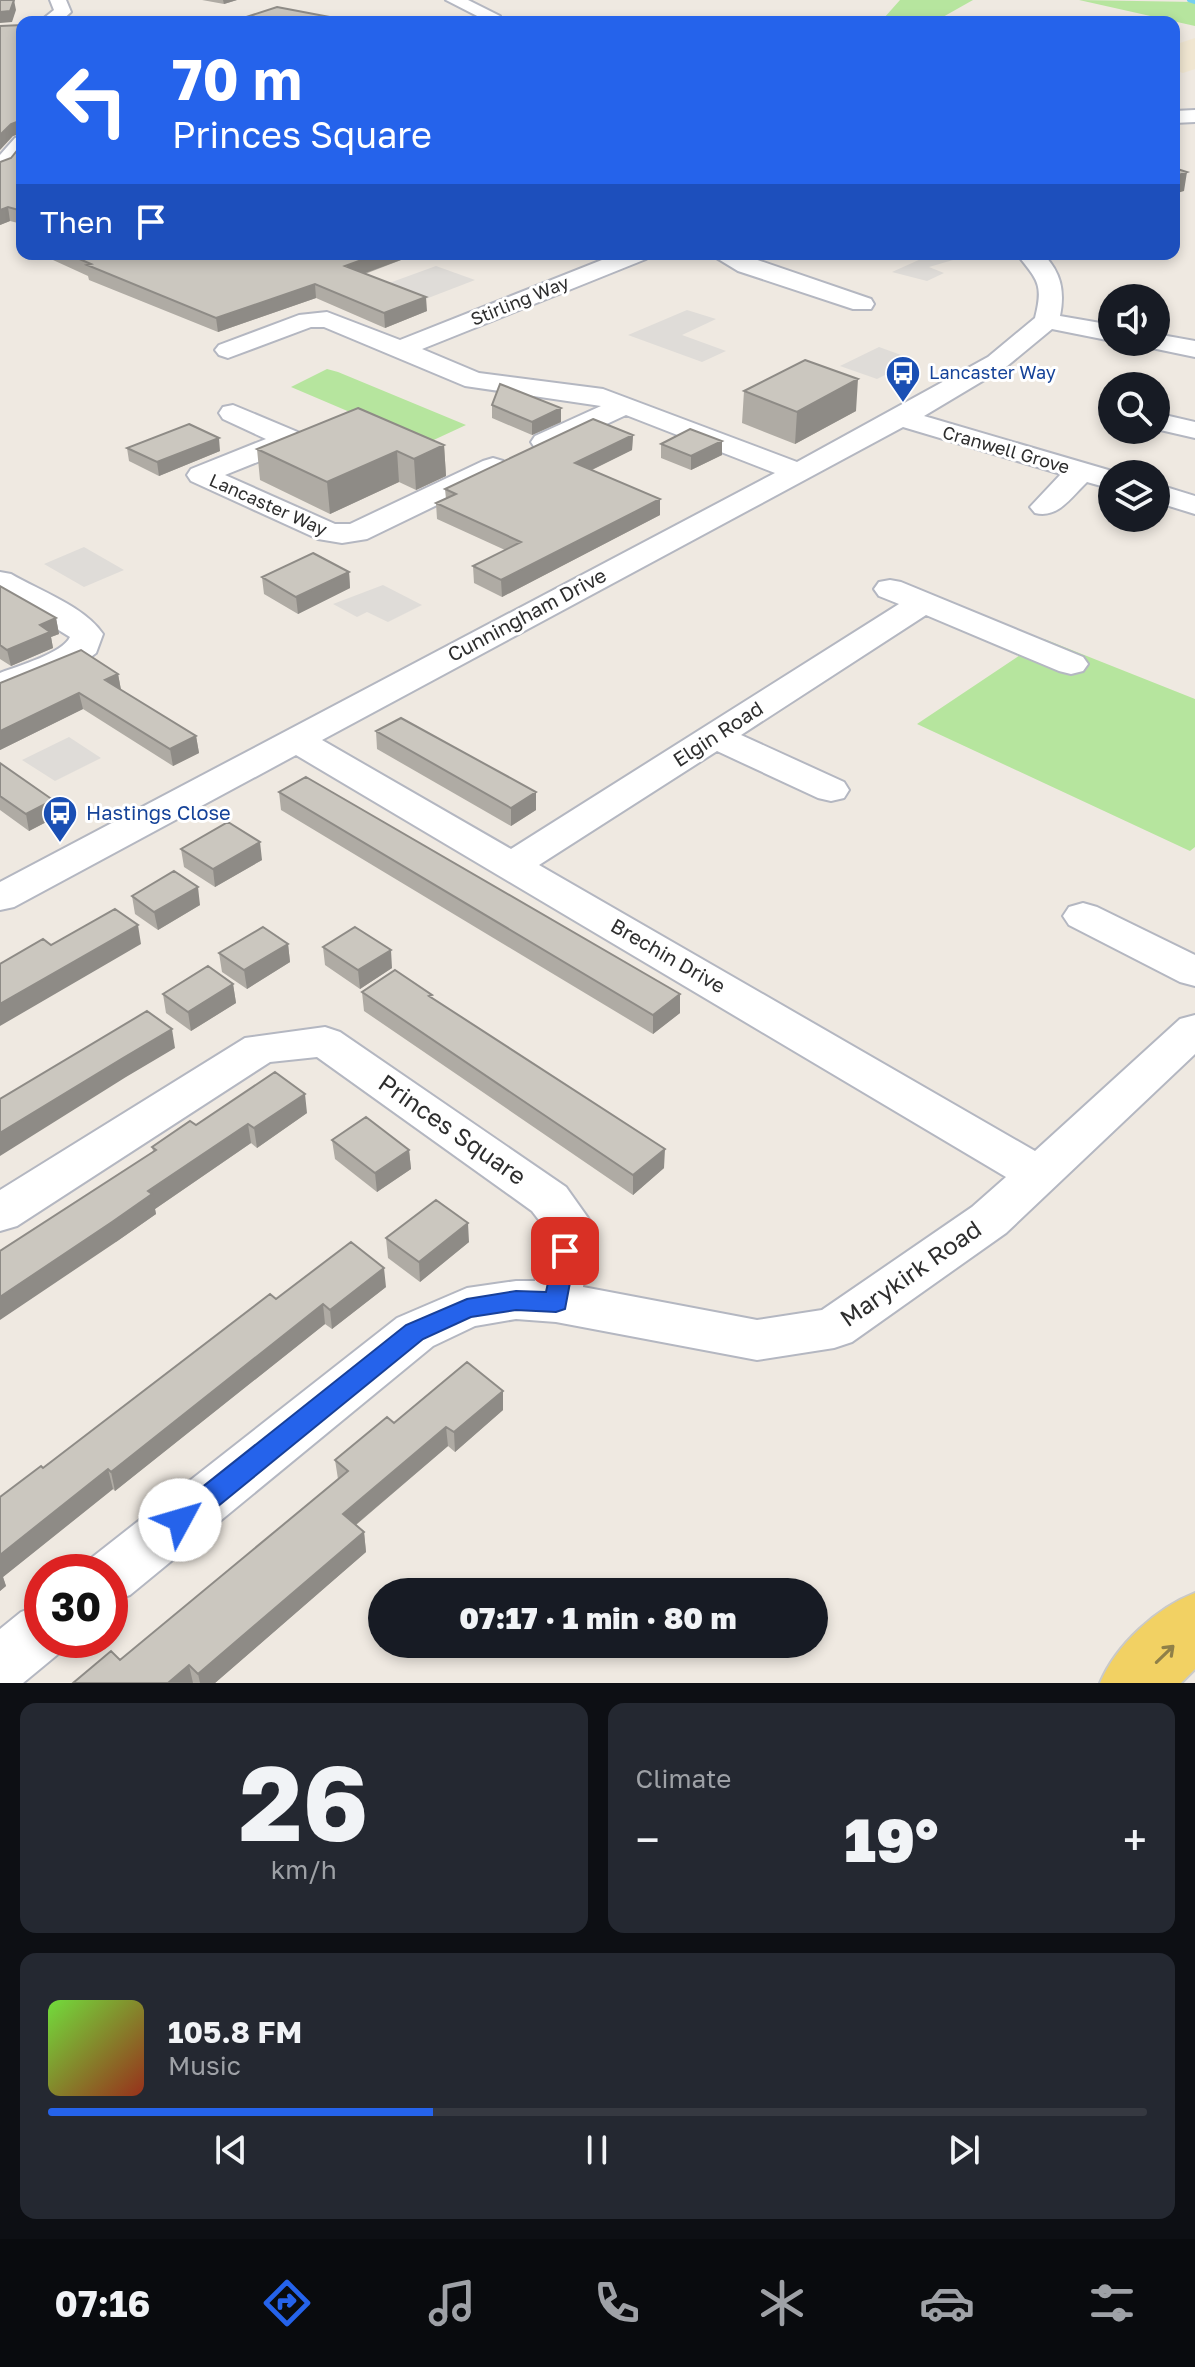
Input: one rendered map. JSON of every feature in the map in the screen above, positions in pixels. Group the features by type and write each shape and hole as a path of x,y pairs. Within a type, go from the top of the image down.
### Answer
{"main road":[{"path":"1134,1683 1195,1624"}],"street":[{"path":"57,16 63,12 58,0"},
{"path":"454,0 490,10"},
{"path":"0,168 16,149"},
{"name":"Stirling Way","path":"402,348 623,260"},
{"path":"734,260 862,304"},
{"path":"1037,260 1051,281 1052,302 1047,321 1098,330"},
{"path":"228,350 318,318 402,348 474,380 594,395 798,472"},
{"name":"Cunningham Drive","path":"0,898 900,418 997,362 1047,321"},
{"path":"1170,345 1195,349"},
{"name":"Lancaster Way","path":"233,413 290,439 201,475 329,533 356,533 625,405"},
{"name":"Cranwell Grove","path":"900,418 1098,476"},
{"path":"1170,424 1195,430"},
{"path":"1045,507 1081,471"},
{"path":"1170,496 1193,502"},
{"path":"0,581 72,622 87,634 84,646 71,656 0,685"},
{"path":"890,589 1026,657 1071,664"},
{"name":"Elgin Road","path":"513,865 923,603"},
{"path":"716,737 831,790"},
{"name":"Brechin Drive","path":"296,740 1038,1174"},
{"path":"1083,916 1195,972"},
{"name":"Marykirk Road","path":"556,1302 757,1340 834,1328 989,1220 1195,1029"},
{"name":"Princes Square","path":"0,1213 260,1048 325,1042 549,1199 569,1225 556,1302"},
{"path":"128,1563 415,1332 467,1308 516,1300 556,1302"},
{"path":"0,1665 24,1646"}],"shaded area":[{"path":"1195,38 1195,69 1183,73 1180,72 1180,43"},
{"path":"919,260 953,260 929,267 944,273 927,281 892,272"},
{"path":"436,266 475,280 410,305 370,290"},
{"path":"687,310 716,319 682,335 726,351 702,362 628,335"},
{"path":"879,347 915,360 877,379 840,366"},
{"path":"84,547 124,570 84,587 44,564"},
{"path":"383,585 422,605 388,622 367,612 357,617 333,604"},
{"path":"69,737 101,758 55,781 22,760"}],"green space":[{"path":"900,0 973,0 945,16 886,16"},
{"path":"1079,0 1195,2 1195,26 1180,23 1180,16 1150,16"},
{"path":"327,369 466,425 425,444 291,387"},
{"path":"1044,639 1195,699 1195,847 1190,851 917,724"}],"building":[{"path":"0,0 14,0 10,11 0,12"},
{"path":"277,7 324,16 249,16"},
{"path":"16,25 16,122 0,135 0,26"},
{"path":"16,152 16,209 8,207 0,210 0,162 11,158"},
{"path":"82,260 362,260 345,266 426,297 384,313 315,284 216,318 87,265 91,264"},
{"path":"805,360 858,379 797,412 744,391"},
{"path":"500,384 561,408 532,422 492,405"},
{"path":"358,408 444,445 414,459 397,451 327,482 257,449"},
{"path":"593,419 633,435 575,463 660,499 501,580 473,566 521,542 436,503 456,494 445,489"},
{"path":"189,424 219,438 157,462 127,448"},
{"path":"690,429 722,441 691,456 661,444"},
{"path":"313,553 349,572 296,597 262,577"},
{"path":"0,586 56,618 40,625 50,632 7,650 0,645"},
{"path":"81,650 118,674 105,680 196,736 170,749 79,693 0,731 0,683"},
{"path":"401,718 536,792 511,808 376,731"},
{"path":"0,763 53,800 26,814 0,796"},
{"path":"306,777 680,994 653,1015 279,792"},
{"path":"228,822 260,842 213,869 181,849"},
{"path":"174,871 198,887 154,912 132,896"},
{"path":"115,909 138,925 0,1004 0,964 43,939 51,945"},
{"path":"263,927 288,944 244,970 219,953"},
{"path":"355,927 391,950 358,970 323,947"},
{"path":"208,966 233,984 188,1012 163,994"},
{"path":"395,970 432,995 429,996 665,1149 633,1175 362,992"},
{"path":"147,1011 172,1029 0,1133 0,1099"},
{"path":"275,1072 305,1094 254,1128 248,1124 148,1191 152,1194 112,1222 0,1297 0,1251 156,1150 152,1147 190,1121 196,1125"},
{"path":"366,1117 409,1150 375,1173 332,1140"},
{"path":"436,1200 468,1223 419,1262 386,1238"},
{"path":"351,1242 384,1268 330,1310 323,1304 111,1472 108,1469 0,1555 0,1497 41,1466 43,1468 270,1294 276,1299"},
{"path":"467,1362 503,1391 454,1432 446,1427 343,1514 364,1532 198,1674 189,1665 168,1683 73,1683 103,1658 128,1658 128,1653 348,1471 335,1460 387,1417 394,1423"}],"waterway":[{"path":"1189,0 1195,2"}],"place":[{"name":"Lancaster Way","path":"903,404"},
{"name":"Hastings Close","path":"60,844"}],"route":[{"path":"180,1520 415,1332 467,1308 516,1300 556,1302 565,1251"}]}
